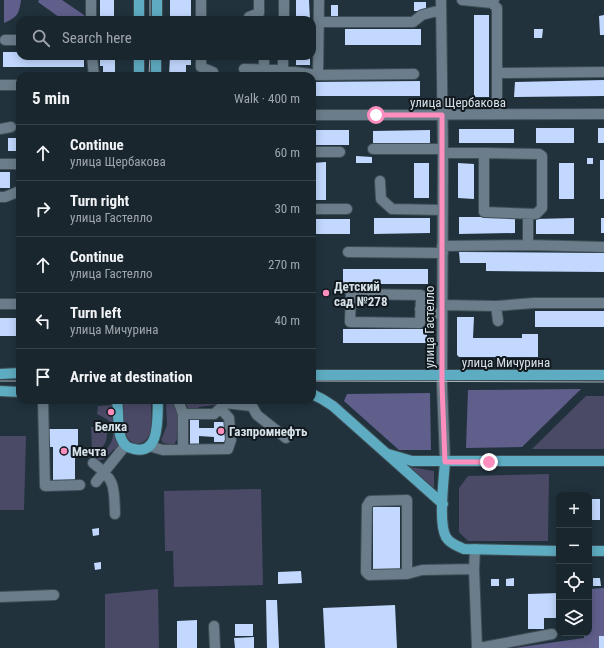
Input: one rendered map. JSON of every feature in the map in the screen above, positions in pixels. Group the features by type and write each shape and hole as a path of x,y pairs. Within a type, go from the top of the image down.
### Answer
{"main road":[{"path":"139,0 139,16"},
{"path":"156,16 157,0"},
{"path":"139,60 139,72"},
{"path":"156,60 156,72"},
{"path":"0,374 16,373"},
{"name":"улица Мичурина","path":"316,375 604,375"},
{"path":"0,392 16,392"},
{"path":"316,396 333,406 443,504"},
{"path":"117,404 119,431 125,446 140,450 147,448 154,441 158,404"},
{"path":"388,454 412,461 604,461"},
{"name":"улица Гастелло","path":"445,462 443,527 446,537 453,544 464,549 556,551"},
{"path":"592,551 604,551"}],"street":[{"path":"91,0 91,16"},
{"path":"201,0 201,16"},
{"path":"252,16 259,13 259,0"},
{"path":"284,0 284,16"},
{"path":"319,0 318,75 414,74"},
{"path":"462,0 493,1 497,8 497,114"},
{"path":"319,22 413,22 422,15 441,5"},
{"name":"улица Гастелло","path":"441,5 443,151 442,375 445,462"},
{"path":"5,40 16,40"},
{"path":"92,60 94,72"},
{"path":"201,60 201,67 213,72"},
{"path":"264,60 264,70"},
{"path":"283,72 284,60"},
{"path":"244,70 264,70 277,72"},
{"path":"497,73 604,72"},
{"path":"0,85 16,85"},
{"name":"улица Щербакова","path":"316,115 604,114"},
{"path":"0,129 11,127"},
{"path":"373,149 539,154 542,156 542,208 536,214 484,212 484,153"},
{"path":"316,152 340,152"},
{"path":"0,164 16,164"},
{"path":"380,182 381,199 392,209 442,210"},
{"path":"0,197 16,192"},
{"path":"316,209 347,209"},
{"path":"528,214 528,245"},
{"path":"348,252 528,245 604,247"},
{"path":"351,294 421,295 420,309 420,323 350,322 351,294"},
{"path":"420,309 442,310 534,303 604,304"},
{"path":"0,304 16,304"},
{"path":"496,306 498,321"},
{"path":"43,404 45,486 80,485"},
{"path":"179,404 183,414 183,450"},
{"path":"149,446 163,450 228,449 231,440 230,418 224,404"},
{"path":"183,414 214,414 224,404 252,406 257,415 286,438"},
{"path":"96,482 125,446"},
{"path":"93,463 105,472 113,485 116,514"},
{"path":"407,574 407,500 370,501 367,506 366,572 369,575 407,574 422,570 474,569"},
{"path":"475,549 474,569 478,648 552,634"},
{"path":"0,596 54,595"},
{"path":"214,626 215,648"}],"shaded area":[{"path":"4,0 21,0 17,15 4,23"},
{"path":"39,0 62,0 84,16 57,16 38,2"},
{"path":"581,389 522,447 466,448 468,390"},
{"path":"430,393 431,450 399,450 344,401 347,394"},
{"path":"586,396 604,396 604,449 532,449"},
{"path":"123,404 151,404 151,423 149,435 146,440 141,443 135,444 130,441 125,432"},
{"path":"166,404 176,404 177,439 174,445 163,443 161,440 167,425"},
{"path":"186,404 216,404 199,407 195,411 189,410"},
{"path":"113,405 116,437 120,448 117,451 114,449 104,459 98,461 94,459 96,455 105,450 112,442 113,431 109,421 97,414 98,406"},
{"path":"91,427 106,427 107,431 103,446 100,449 92,451"},
{"path":"0,436 26,436 24,510 0,510"},
{"path":"410,467 434,471 434,488"},
{"path":"549,474 548,541 468,541 459,532 459,488 468,476"},
{"path":"261,489 263,585 174,587 173,551 165,551 164,491"},
{"path":"604,588 604,648 514,648 584,638 584,636 592,636 592,589"},
{"path":"158,589 159,648 105,648 105,594"}],"building":[{"path":"100,0 114,0 114,16 100,16"},
{"path":"170,0 191,0 191,16 170,16"},
{"path":"296,0 309,0 310,16 296,16"},
{"path":"414,2 426,2 426,11 414,11"},
{"path":"331,5 338,5 338,16 331,16"},
{"path":"474,15 489,15 489,97 474,97"},
{"path":"604,15 604,35 600,35 599,16"},
{"path":"345,29 421,29 421,45 345,45"},
{"path":"534,29 543,29 542,38 534,38"},
{"path":"3,52 16,52 16,60 84,60 84,67 3,67"},
{"path":"100,60 115,60 115,72 103,72 103,66 100,66"},
{"path":"170,60 191,60 191,65 186,65 186,72 169,72"},
{"path":"296,60 310,60 310,65 296,65"},
{"path":"604,80 604,96 514,97 515,82"},
{"path":"420,81 420,96 316,96 316,82"},
{"path":"536,128 574,128 574,143 536,143"},
{"path":"598,128 604,128 604,143 598,143"},
{"path":"459,129 514,129 514,143 459,143"},
{"path":"316,130 349,130 349,145 316,145"},
{"path":"430,130 430,144 373,144 373,131"},
{"path":"8,138 16,138 16,151 8,151"},
{"path":"356,156 372,157 372,163 356,163"},
{"path":"587,158 593,158 593,164 587,164"},
{"path":"600,160 604,160 604,199 600,199"},
{"path":"326,162 326,200 316,200 316,163"},
{"path":"414,163 429,163 429,198 414,198"},
{"path":"458,163 474,164 474,199 458,198"},
{"path":"559,163 574,163 574,199 559,199"},
{"path":"0,172 10,172 10,188 0,188"},
{"path":"459,217 515,217 515,233 459,234"},
{"path":"374,218 430,218 430,233 374,234"},
{"path":"574,218 574,234 536,234 536,219"},
{"path":"601,218 604,218 604,233 601,233"},
{"path":"316,219 350,219 350,234 316,234"},
{"path":"459,252 604,253 604,272 486,271 486,263 460,263"},
{"path":"343,269 428,269 428,284 343,284"},
{"path":"535,311 604,311 604,327 535,327"},
{"path":"457,317 474,317 473,338 522,338 522,334 538,334 538,357 459,357 457,355"},
{"path":"0,318 16,318 16,336 0,336"},
{"path":"343,329 427,329 427,343 343,343"},
{"path":"190,420 199,420 199,428 214,428 214,422 228,422 228,442 214,442 214,437 199,436 199,445 190,445"},
{"path":"48,429 78,429 78,446 75,446 75,481 53,480 53,447 48,447"},
{"path":"592,499 600,499 600,520 592,520"},
{"path":"373,507 400,507 400,570 373,570"},
{"path":"99,528 99,535 93,536 92,529"},
{"path":"101,562 101,569 95,570 94,563"},
{"path":"301,571 302,583 278,584 278,572"},
{"path":"514,578 514,586 506,586 506,579"},
{"path":"593,578 600,578 601,586 593,586"},
{"path":"491,579 499,579 499,586 491,586"},
{"path":"556,593 556,618 544,618 544,629 528,629 528,594"},
{"path":"266,600 277,600 279,648 267,648"},
{"path":"395,605 397,648 325,648 323,608"},
{"path":"197,620 197,648 177,648 177,621"},
{"path":"235,624 253,624 253,636 235,636"},
{"path":"599,636 604,636 604,648 599,648"},
{"path":"254,637 254,648 235,648 234,638"}],"tram line":[{"path":"150,0 150,16"},
{"path":"149,72 150,60"},
{"path":"0,381 16,381"},
{"path":"316,381 604,382"}],"place":[{"name":"Детский сад №278","path":"326,293"},
{"name":"Белка","path":"111,412"},
{"name":"Газпромнефть","path":"221,431"},
{"name":"Мечта","path":"64,451"}],"route":[{"path":"376,115 442,115 442,385 445,462 489,462"}]}
